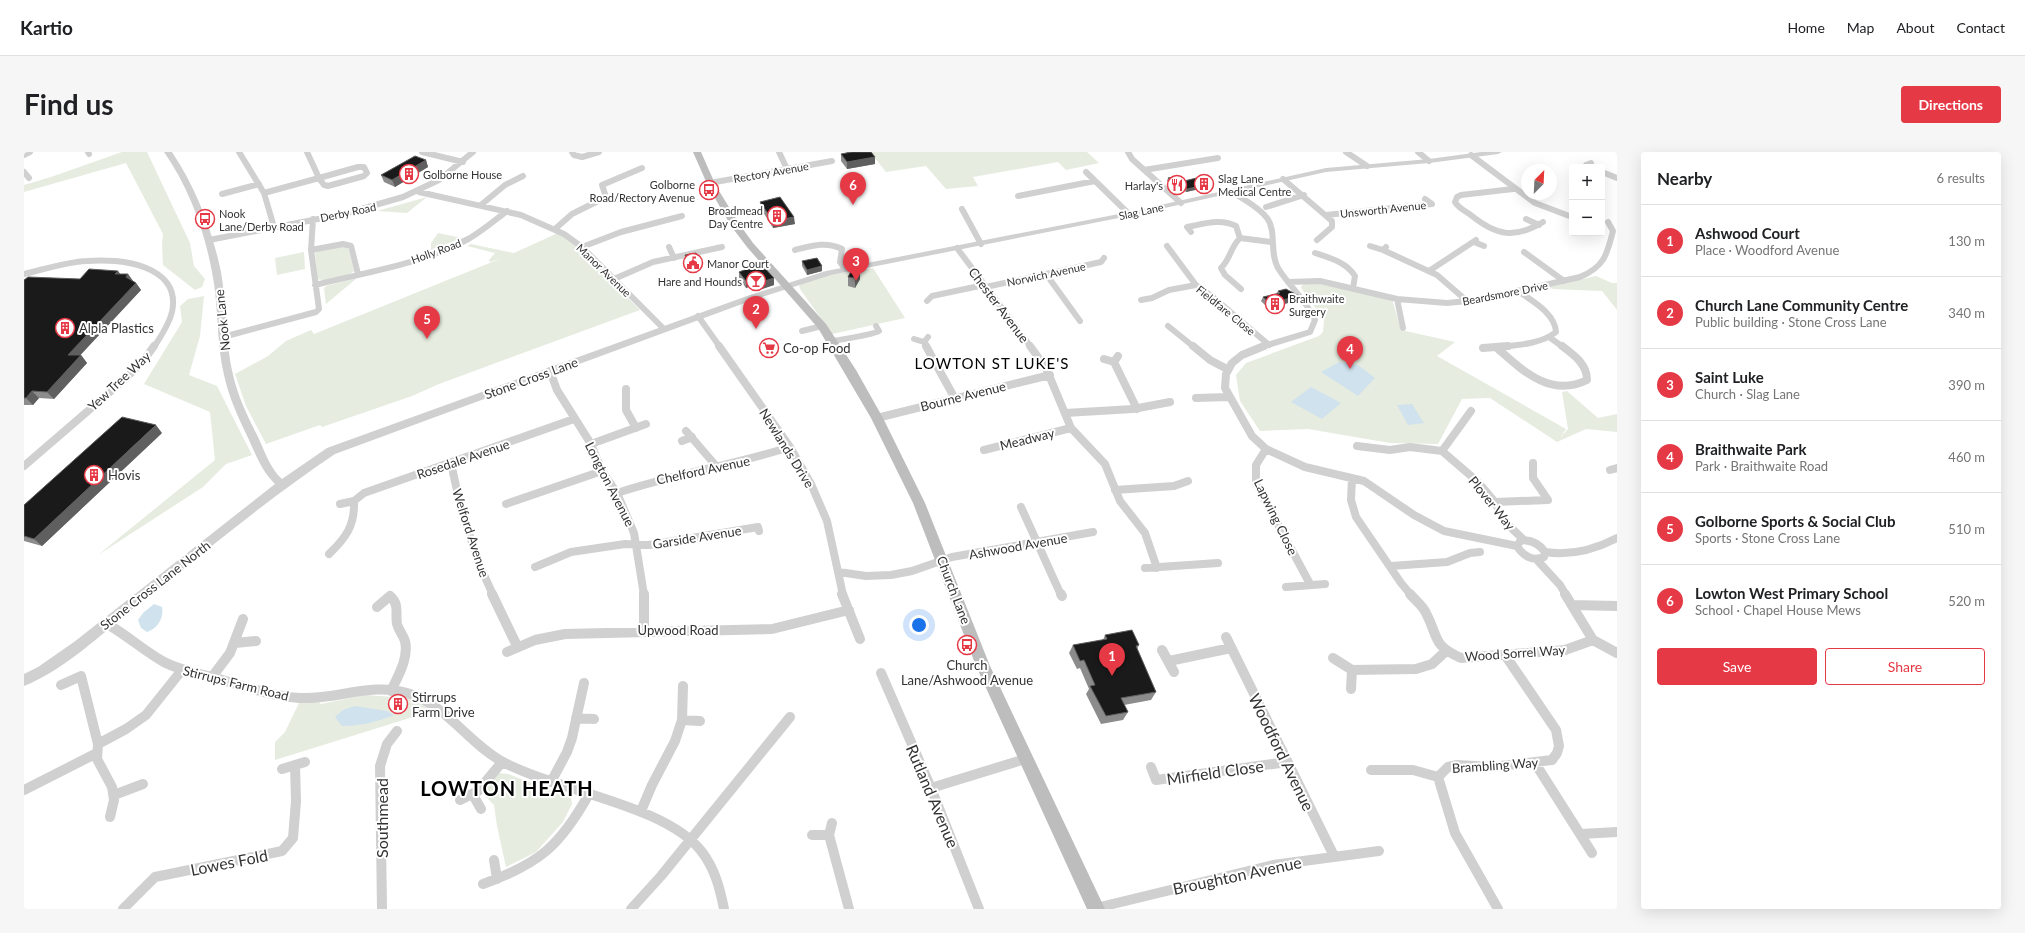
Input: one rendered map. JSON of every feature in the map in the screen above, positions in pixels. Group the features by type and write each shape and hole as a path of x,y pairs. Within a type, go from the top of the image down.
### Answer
{"main road":[{"name":"Church Lane","path":"697,152 710,183 723,206 750,245 822,326 833,342 876,418 919,503 943,560 983,666 1025,759 1096,908"}],"street":[{"path":"24,155 30,152"},
{"name":"Nook Lane","path":"168,152 195,202 209,240 215,262 228,374 234,396 259,452 276,480 282,484"},
{"path":"239,152 264,193 274,227"},
{"path":"264,193 319,178 358,167 364,167 367,173 364,176 328,186 324,185 319,178 307,152"},
{"path":"422,152 463,162"},
{"name":"Derby Road","path":"209,240 380,206 419,192 447,176 473,152"},
{"path":"572,152 574,155 582,157 599,152"},
{"path":"779,152 787,170"},
{"path":"1128,152 1132,159 1180,203"},
{"path":"1346,152 1367,166"},
{"path":"1418,152 1429,161"},
{"name":"Slag Lane","path":"787,285 845,269 981,244 1129,214 1326,170 1429,161 1498,152"},
{"path":"1144,170 1218,156 1225,162"},
{"path":"1470,156 1513,189 1543,207 1569,216"},
{"name":"Rectory Avenue","path":"710,183 832,161"},
{"path":"555,229 572,214 606,197 602,184 642,168"},
{"path":"24,172 29,178"},
{"path":"1086,172 1129,214"},
{"path":"1605,173 1617,178"},
{"path":"481,205 505,185 523,176"},
{"path":"1283,179 1326,215 1333,225 1320,238 1313,232"},
{"path":"1017,196 1095,181"},
{"path":"222,194 259,184"},
{"path":"1513,189 1461,195 1457,197 1455,202 1458,207 1472,218 1490,229 1502,233 1518,234 1541,223 1526,219"},
{"name":"Manor Avenue","path":"419,192 507,211 536,220 555,229 582,247 664,329"},
{"path":"1233,192 1268,220 1272,232 1270,250 1276,265 1314,316 1315,324 1310,332 1242,354 1230,363 1224,380 1229,397 1247,429 1266,449 1305,467 1352,478 1374,486 1414,515 1444,531 1466,536 1485,538 1517,546 1524,556 1538,560 1560,585 1593,640 1617,652"},
{"path":"1266,207 1304,196"},
{"name":"Unsworth Avenue","path":"1326,215 1432,204 1425,199"},
{"path":"1276,204 1282,208"},
{"path":"962,209 981,244"},
{"name":"Holly Road","path":"315,285 415,259 456,244 485,228 507,211"},
{"path":"582,247 620,232 682,216"},
{"path":"671,219 676,225"},
{"path":"223,337 316,312 319,309 311,250 313,220"},
{"path":"1186,229 1223,221 1236,226 1240,238"},
{"path":"1605,222 1617,223"},
{"name":"Beardsmore Drive","path":"1288,282 1320,281 1397,299 1438,303 1467,301 1587,275 1600,267 1606,258 1613,231 1605,222"},
{"path":"1240,238 1271,242"},
{"path":"1240,238 1232,246 1230,260 1221,268 1237,281 1241,290"},
{"path":"1429,271 1475,241 1484,246"},
{"path":"311,250 343,244 351,246 358,274"},
{"path":"795,250 828,244 836,245 842,249 840,262 845,269"},
{"name":"Fieldfare Close","path":"1167,246 1196,285 1213,297 1269,345"},
{"path":"1370,246 1385,248 1429,271 1446,282 1467,301"},
{"path":"669,247 674,258"},
{"path":"614,279 653,262 722,247"},
{"name":"Chester Avenue","path":"957,248 1050,375 1071,428 1105,464 1120,501 1145,533 1157,568"},
{"path":"1524,252 1564,281"},
{"path":"1163,254 1172,253"},
{"path":"1319,256 1341,263 1351,270 1355,276 1353,288"},
{"name":"Norwich Avenue","path":"927,301 932,296 1101,262 1104,258"},
{"path":"1525,260 1534,258"},
{"name":"Yew Tree Way","path":"24,274 78,262 94,260 125,261 154,270 166,278 172,288 174,298 167,326 149,354 119,384 24,466"},
{"path":"1046,274 1080,321"},
{"name":"Stone Cross Lane","path":"282,484 318,458 340,446 787,285"},
{"path":"1141,301 1152,298 1169,290 1196,285"},
{"path":"1483,348 1498,349 1549,337 1556,332 1556,326 1553,320 1518,291"},
{"path":"1397,299 1397,318 1403,328"},
{"name":"Newlands Drive","path":"698,316 790,447 802,466 821,503 839,572 840,588 860,639"},
{"path":"802,331 822,326"},
{"path":"1168,326 1210,360 1227,369"},
{"path":"833,342 859,335 874,334 878,332 880,328"},
{"path":"1498,349 1529,376 1546,385 1562,386 1586,380 1586,371 1580,361 1549,337"},
{"path":"914,339 926,339 954,398"},
{"path":"1104,359 1116,359 1137,409"},
{"name":"Longton Avenue","path":"550,371 557,390 591,444 602,471 617,493 634,533 644,592 644,630"},
{"name":"Bourne Avenue","path":"876,418 1050,375"},
{"path":"626,389 624,405 636,428"},
{"path":"1196,398 1206,394 1229,397"},
{"path":"1065,413 1137,409 1170,402"},
{"path":"1357,446 1390,450 1410,447 1442,451 1472,411"},
{"name":"Rosedale Avenue","path":"340,504 354,501 364,493 574,419"},
{"path":"591,444 646,424"},
{"name":"Meadway","path":"981,451 1071,428"},
{"path":"682,441 689,434 717,467"},
{"name":"Chelford Avenue","path":"617,493 648,482 749,460 790,447"},
{"name":"Lapwing Close","path":"1266,449 1255,468 1256,483 1310,584"},
{"name":"Plover Way","path":"1442,451 1478,482 1495,502 1503,520 1524,540 1537,543 1545,552"},
{"name":"Welford Avenue","path":"451,463 457,494 479,565 517,646"},
{"path":"1495,502 1548,500 1532,479 1530,471 1533,463"},
{"path":"506,504 602,471"},
{"name":"Wood Sorrel Way","path":"1352,478 1351,500 1356,517 1391,566 1408,593 1426,612 1437,641 1446,651 1462,658 1505,655 1565,650 1577,647 1593,640"},
{"path":"1115,490 1174,486 1188,481"},
{"name":"Stone Cross Lane North","path":"24,680 55,662 107,624 282,484"},
{"path":"329,554 344,538 354,524 356,515 354,501"},
{"path":"1021,507 1035,542 1062,596"},
{"name":"Garside Avenue","path":"535,567 571,552 625,544 649,545 758,527"},
{"name":"Ashwood Avenue","path":"839,572 870,576 887,576 933,565 943,560 1093,532"},
{"path":"1538,560 1544,557 1545,552 1565,554 1596,547 1617,538"},
{"path":"1517,546 1518,542 1524,540"},
{"path":"1391,566 1447,562 1470,553 1480,552"},
{"path":"1145,568 1218,563"},
{"path":"1286,586 1326,584"},
{"path":"377,607 387,594 398,605 397,622 405,642 406,650 403,662 391,691"},
{"path":"1572,605 1617,606"},
{"name":"Upwood Road","path":"507,652 517,646 538,638 561,634 644,630 772,629 849,610"},
{"path":"212,677 235,643 244,620"},
{"name":"Stirrups Farm Road","path":"107,624 144,647 155,656 182,670 277,695 299,698 331,697 370,690 391,691 406,693 437,707 502,762 551,782 641,811 675,829 702,852 713,871 724,909"},
{"name":"Woodford Avenue","path":"1226,637 1334,856"},
{"path":"235,643 256,641"},
{"path":"1169,661 1231,648"},
{"path":"1162,650 1174,672"},
{"path":"1333,658 1352,670 1416,669 1432,664 1446,651"},
{"name":"Brambling Way","path":"1438,776 1448,767 1457,765 1492,767 1535,763 1552,760 1557,755 1559,739 1556,730 1505,655"},
{"path":"24,790 96,749 134,724 147,713 182,670"},
{"path":"1351,689 1352,670"},
{"path":"61,685 81,671 98,765 110,781 114,795 110,816"},
{"name":"Rutland Avenue","path":"881,673 890,683 979,909"},
{"path":"551,782 567,752 584,683"},
{"path":"641,811 675,741 682,720 683,686"},
{"path":"631,909 662,876 689,840 790,717"},
{"path":"576,718 594,719"},
{"path":"682,720 700,721"},
{"name":"Southmead","path":"382,909 380,766 387,744 397,731"},
{"path":"931,788 1025,759"},
{"path":"460,800 473,795 502,762"},
{"name":"Mirfield Close","path":"1151,767 1156,780 1287,762"},
{"name":"Lowes Fold","path":"123,909 142,888 155,877 259,857 282,851 293,838 300,763 282,769"},
{"path":"1535,763 1592,853"},
{"name":"Brambling Way","path":"1371,770 1408,768 1426,771 1438,776"},
{"name":"Brambling Way","path":"1438,776 1439,784 1455,833 1498,909"},
{"path":"114,795 143,784"},
{"path":"483,884 515,872 532,863 560,840 577,817 589,794"},
{"path":"473,795 481,809"},
{"path":"832,824 829,835 849,909"},
{"path":"1581,834 1617,832"},
{"path":"812,835 829,835"},
{"name":"Broughton Avenue","path":"1096,908 1115,902 1274,865 1379,851"},
{"path":"494,860 497,879"}],"shaded area":[{"path":"122,152 147,152 190,243 194,266 205,279 202,287 195,290 163,265 163,234 126,163 24,192 24,185"},
{"path":"870,152 1087,152 1099,163 1066,170 1058,162 973,177 978,186 946,189 926,166 886,172"},
{"path":"427,197 407,213 377,211"},
{"path":"438,233 462,238 431,250 431,243"},
{"path":"558,233 576,246 640,310 439,384 412,396 322,427 320,425 266,444 246,406 235,374 268,356 286,341 311,330 314,334 502,258 490,262 489,260 495,253 467,246 471,244 514,253"},
{"path":"343,245 348,247 354,271 346,276 336,279 317,279 315,253 320,250"},
{"path":"304,252 305,269 277,275 275,258"},
{"path":"873,268 905,318 832,334 800,289 799,284 829,275"},
{"path":"1596,276 1612,283 1617,283 1617,310 1602,291 1553,289 1549,287"},
{"path":"357,278 326,304 324,288 326,286"},
{"path":"1320,284 1392,299 1401,330 1455,342 1437,356 1566,429 1560,438 1568,429 1562,392 1567,391 1598,418 1617,414 1617,432 1586,429 1557,442 1490,398 1462,399 1438,444 1390,443 1308,429 1260,431 1240,401 1236,375 1246,363 1319,336 1323,332 1324,320 1301,288 1302,285"},
{"path":"204,296 200,336 189,375 217,386 252,455 226,464 203,487 98,555 215,460 210,412 144,384 182,322 180,306 188,299"},
{"path":"365,695 408,698 428,708 413,717 275,760 275,742 285,732 299,703 318,701 321,704"},
{"path":"498,773 508,774 571,798 572,804 563,822 536,852 506,867 494,805 482,793"}],"water":[{"path":"1339,362 1358,365 1375,378 1358,396 1321,372"},
{"path":"1311,387 1341,403 1322,419 1291,402"},
{"path":"1412,404 1424,423 1408,425 1397,405"},
{"path":"154,604 162,607 161,619 154,628 147,632 141,628 138,620 143,613"},
{"path":"355,706 387,711 394,715 368,723 342,726 335,717 343,710"}],"building":[{"path":"852,152 871,152 875,157 847,162 841,154"},
{"path":"415,156 426,160 392,180 381,175"},
{"path":"1178,176 1184,181 1205,176 1214,183 1187,189 1180,183 1175,184 1168,178"},
{"path":"780,197 794,217 773,221 760,202"},
{"path":"696,253 700,260 688,262 685,255"},
{"path":"817,258 822,266 807,270 802,261"},
{"path":"757,265 759,267 763,266 774,278 755,284 751,279 746,281 739,272"},
{"path":"853,268 860,269 855,278 848,277"},
{"name":"Alpla Plastics","path":"89,269 118,271 115,274 128,274 126,277 136,283 68,355 81,355 47,392 32,391 26,398 24,398 24,280 28,277 80,279"},
{"path":"1286,289 1299,296 1270,303 1263,297 1280,293 1278,291"},
{"name":"Hovis","path":"122,417 156,425 34,539 24,536 24,505"},
{"path":"1132,630 1139,645 1136,646 1156,692 1121,698 1128,712 1106,716 1090,686 1095,685 1084,660 1080,661 1073,645 1107,639 1105,635"}],"place":[{"name":"Golborne House","path":"409,174"},
{"name":"Slag Lane Medical Centre","path":"1204,184"},
{"name":"Harlay's","path":"1177,185"},
{"name":"Golborne Road/Rectory Avenue","path":"709,190"},
{"name":"Lowton West Primary School","path":"853,205"},
{"name":"Broadmead Day Centre","path":"777,216"},
{"name":"Nook Lane/Derby Road","path":"205,219"},
{"name":"Manor Court","path":"693,263"},
{"name":"Hare and Hounds","path":"756,281"},
{"name":"Saint Luke","path":"856,281"},
{"name":"Braithwaite Surgery","path":"1275,304"},
{"name":"Alpla Plastics","path":"65,328"},
{"name":"Church Lane Community Centre","path":"756,329"},
{"name":"Golborne Sports & Social Club","path":"427,339"},
{"name":"Co-op Food","path":"769,348"},
{"name":"Braithwaite Park","path":"1350,369"},
{"name":"Hovis","path":"94,475"},
{"name":"Church Lane/Ashwood Avenue","path":"967,645"},
{"name":"Ashwood Court","path":"1112,676"},
{"name":"Stirrups Farm Drive","path":"398,704"}],"district":[{"name":"LOWTON ST LUKE'S","path":"992,363"},
{"name":"LOWTON HEATH","path":"507,788"}]}
